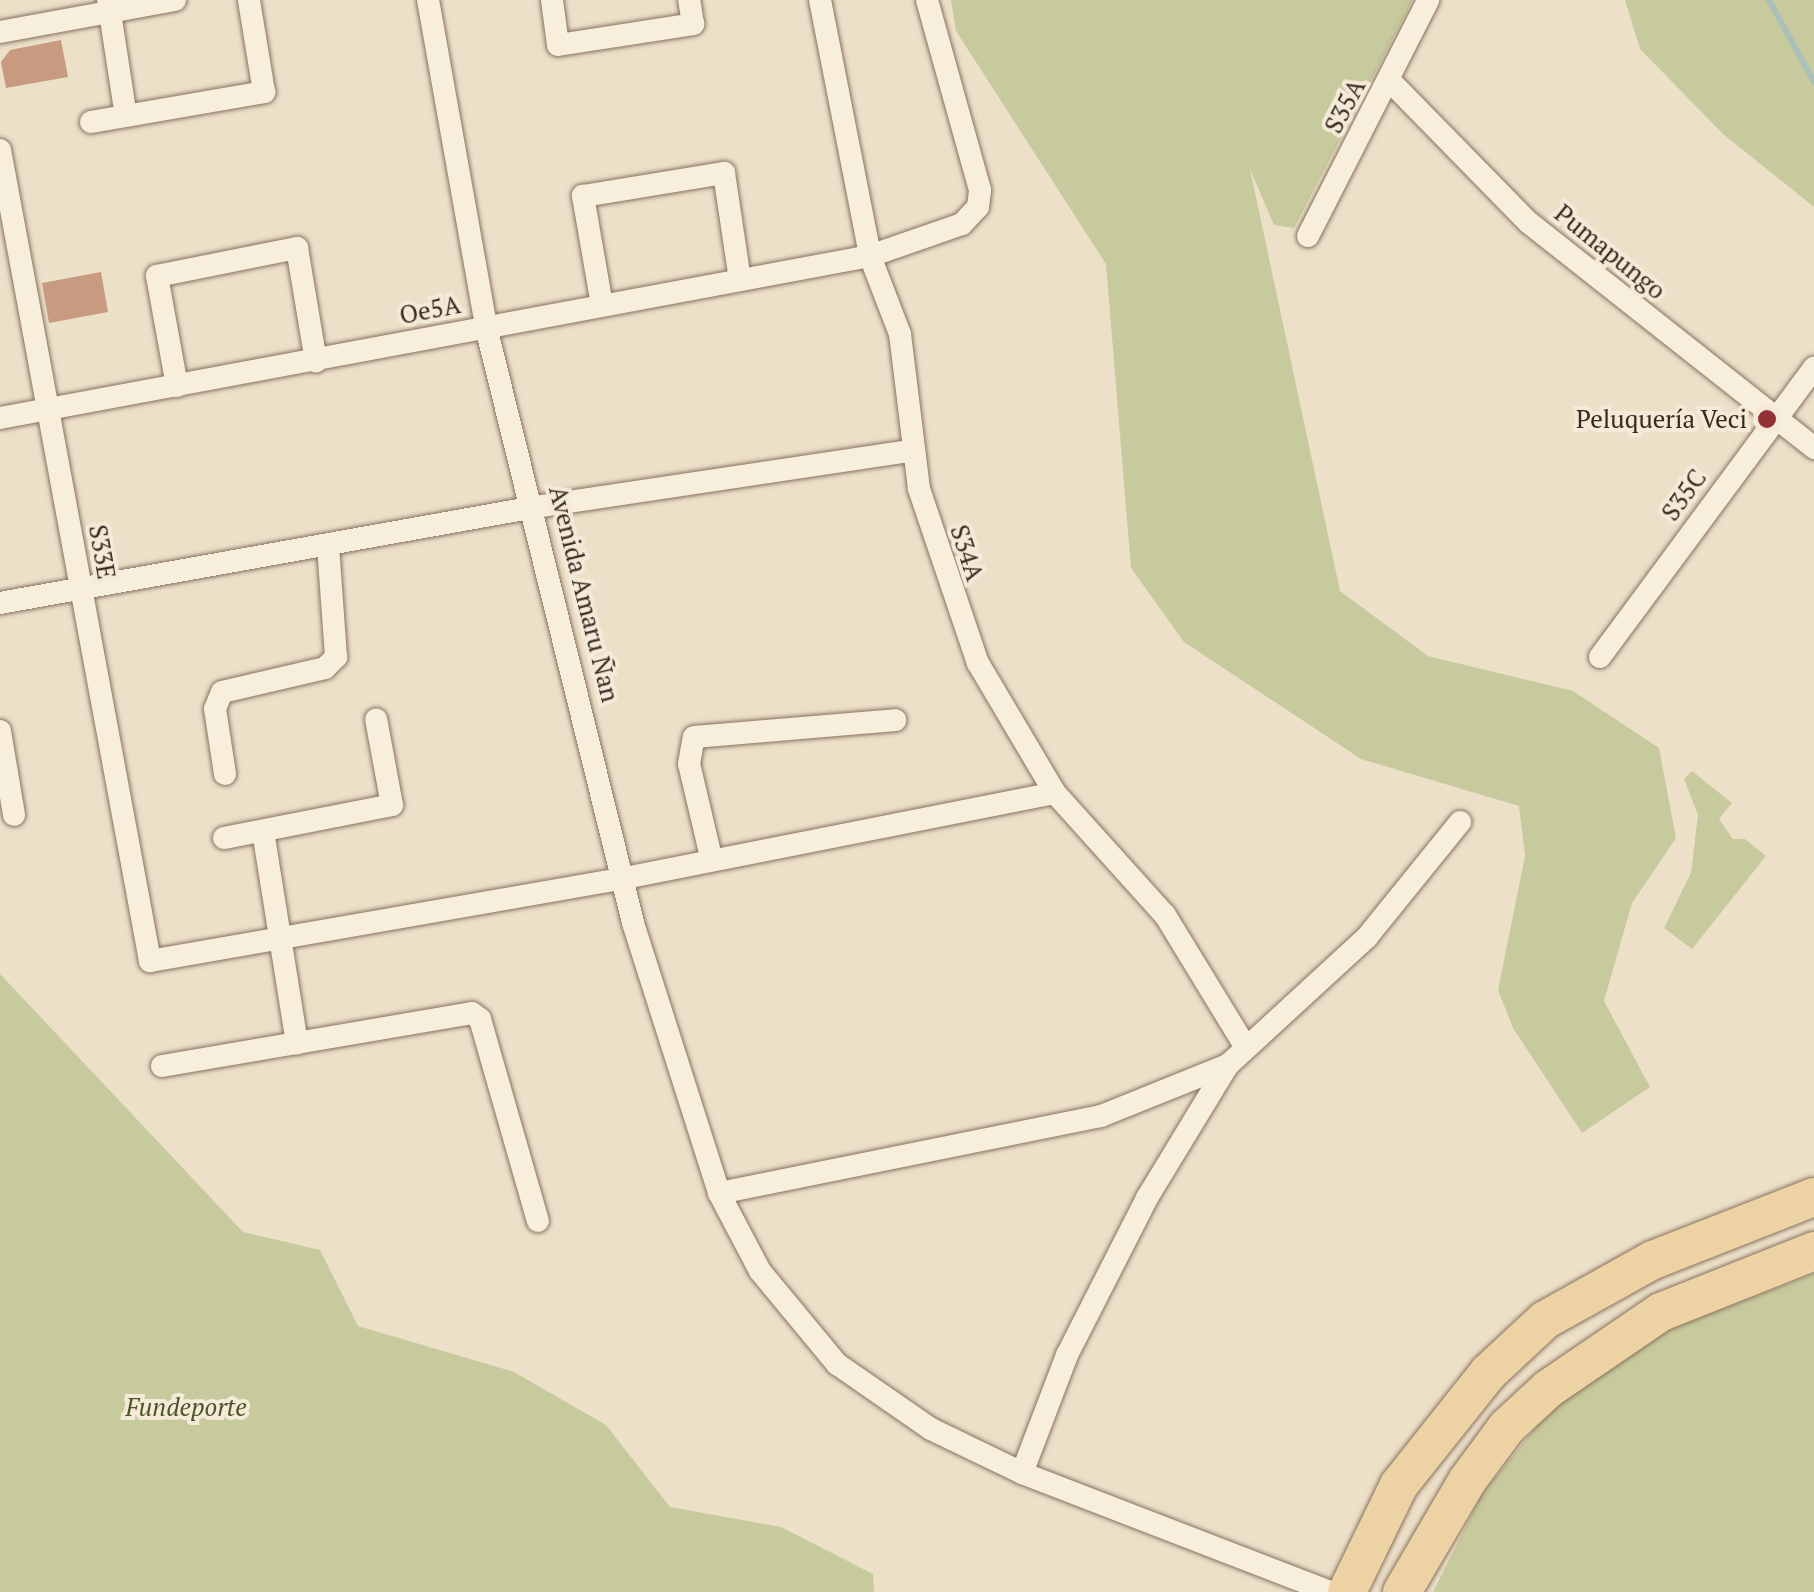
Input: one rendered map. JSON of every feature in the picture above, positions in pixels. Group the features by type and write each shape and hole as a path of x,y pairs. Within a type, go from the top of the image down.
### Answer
{"main road":[{"path":"1347,1592 1399,1485 1488,1372 1545,1320 1653,1260 1814,1196"},
{"path":"1402,1592 1468,1481 1506,1427 1548,1389 1661,1312 1814,1251"}],"street":[{"path":"0,32 109,6 175,0"},
{"path":"91,122 264,92 249,0"},
{"name":"Avenida Amaru Ñan","path":"428,0 486,327 535,507 664,1028 719,1193 760,1271 837,1364 931,1430 1022,1473 1331,1592"},
{"path":"552,0 558,45 692,24 689,0"},
{"name":"S34A","path":"820,0 870,256 900,334 912,451 938,558 978,663 1055,793 1165,915 1245,1046"},
{"name":"Oe5A","path":"0,418 870,256 962,224 978,208 978,180 927,0"},
{"name":"S35A","path":"1308,236 1428,0"},
{"path":"109,6 126,116"},
{"name":"Pumapungo","path":"1390,80 1528,222 1814,448"},
{"name":"S33E","path":"0,150 150,961 279,937"},
{"path":"602,306 583,196 724,172 740,280"},
{"path":"177,386 157,276 297,248 316,361"},
{"name":"S35C","path":"1600,657 1814,368"},
{"path":"0,603 535,507 912,451"},
{"path":"225,774 216,709 222,692 325,668 336,658 328,546"},
{"path":"224,838 392,806 376,719"},
{"path":"712,856 689,764 694,737 895,720"},
{"path":"0,731 14,815"},
{"path":"279,937 625,878 712,856 1055,793"},
{"path":"1022,1473 1066,1355 1147,1198 1228,1065 1367,936 1460,822"},
{"path":"263,831 297,1043"},
{"path":"162,1066 472,1013 480,1019 538,1221"},
{"path":"719,1193 1101,1116 1228,1065"}],"green space":[{"path":"951,0 1413,0 1294,228 1274,225 1250,169 1340,591 1428,656 1573,691 1659,748 1676,838 1632,903 1604,1001 1650,1087 1582,1133 1513,1028 1498,990 1525,856 1519,806 1361,759 1184,642 1131,568 1106,264 956,31"},
{"path":"1625,0 1814,0 1814,207 1723,134 1640,49"},
{"path":"1692,771 1732,803 1719,819 1733,839 1745,839 1766,856 1692,949 1664,928 1691,873 1698,815 1684,779"},
{"name":"Fundeporte","path":"0,974 243,1232 320,1250 358,1326 514,1372 606,1425 670,1507 781,1527 873,1574 874,1592 0,1592"},
{"path":"1814,1274 1814,1592 1433,1592 1482,1494 1547,1413 1657,1333"}],"building":[{"path":"61,40 68,77 6,88 1,62 10,50"},
{"path":"101,272 108,312 49,323 42,283"}],"waterway":[{"path":"1769,0 1814,82"}],"place":[{"name":"Peluquería Veci","path":"1767,419"}]}
